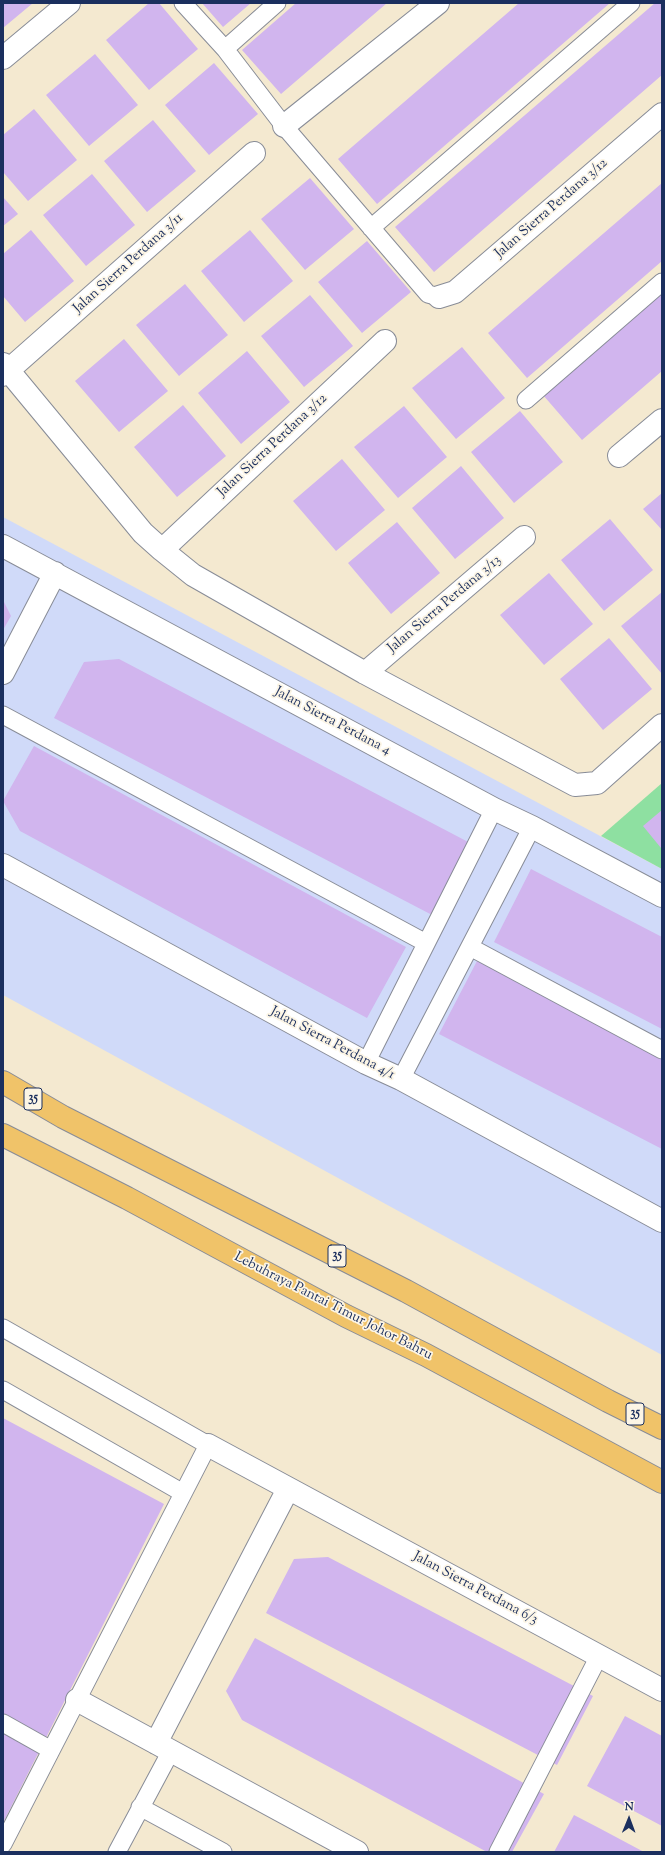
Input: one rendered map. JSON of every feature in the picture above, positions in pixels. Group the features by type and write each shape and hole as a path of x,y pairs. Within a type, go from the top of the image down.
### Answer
{"highway":[{"path":"3,1067 63,1117"},
{"name":"35","path":"3,1082 63,1117 387,1281 608,1401 662,1428"},
{"name":"Lebuhraya Pantai Timur Johor Bahru","path":"3,1135 127,1198 346,1316 426,1355 662,1482"}],"street":[{"path":"3,58 69,3"},
{"path":"284,126 438,3"},
{"name":"Jalan Sierra Perdana 3/12","path":"439,298 455,292 662,114"},
{"name":"Jalan Sierra Perdana 3/11","path":"5,370 254,153"},
{"name":"Jalan Sierra Perdana 3/12","path":"162,550 385,341"},
{"path":"5,370 143,533 162,550 193,574 365,674 576,785 597,783 662,725"},
{"path":"619,456 662,420"},
{"name":"Jalan Sierra Perdana 3/13","path":"365,674 524,537"},
{"name":"Jalan Sierra Perdana 4","path":"3,546 494,809 532,827 662,896"},
{"path":"3,673 55,574"},
{"name":"Jalan Sierra Perdana 4/1","path":"3,865 366,1063 401,1079 662,1221"},
{"name":"Jalan Sierra Perdana 6/3","path":"208,1445 662,1690"},
{"path":"164,1747 288,1489"},
{"path":"77,1700 357,1852"}],"lane":[{"path":"183,3 225,49 284,126 370,228 428,294 439,298"},
{"path":"225,49 277,3"},
{"path":"370,228 631,3"},
{"path":"526,400 662,282"},
{"path":"3,715 426,943"},
{"path":"366,1063 494,809"},
{"path":"401,1079 532,827"},
{"path":"470,947 662,1050"},
{"path":"3,1328 208,1445 3,1844"},
{"path":"3,1390 183,1493"},
{"path":"498,1852 599,1656"},
{"path":"3,1723 51,1750"},
{"path":"117,1852 140,1808 164,1747"},
{"path":"140,1808 223,1852"}],"shaded area":[{"path":"3,517 662,869 662,1355 3,995"}],"green space":[{"path":"662,783 662,869 601,836"}],"building":[{"path":"3,3 33,3 3,28"},
{"path":"149,3 159,3 198,49 149,90 106,40"},
{"path":"202,3 251,3 223,27"},
{"path":"296,3 387,3 281,94 242,50"},
{"path":"519,3 610,3 377,204 338,159"},
{"path":"655,3 662,3 662,75 434,272 395,227"},
{"path":"95,54 138,105 89,146 46,95"},
{"path":"214,63 258,114 209,155 165,105"},
{"path":"34,109 77,160 28,201 3,172 3,135"},
{"path":"153,120 196,171 147,212 104,161"},
{"path":"92,174 135,225 86,266 43,215"},
{"path":"310,178 354,229 305,270 261,219"},
{"path":"662,183 662,261 527,378 488,333"},
{"path":"3,197 18,214 3,226"},
{"path":"31,230 74,281 25,322 3,296 3,254"},
{"path":"250,230 293,281 244,322 201,271"},
{"path":"367,241 411,292 362,333 318,282"},
{"path":"185,284 228,335 179,376 136,325"},
{"path":"662,292 662,371 582,440 543,395"},
{"path":"310,295 353,346 304,387 261,336"},
{"path":"124,339 168,391 119,432 75,381"},
{"path":"462,347 505,398 456,439 412,388"},
{"path":"247,351 290,402 241,444 198,393"},
{"path":"183,405 226,456 177,497 134,447"},
{"path":"404,406 447,457 398,498 354,447"},
{"path":"520,411 563,462 514,503 471,452"},
{"path":"342,459 385,510 336,551 293,501"},
{"path":"461,466 504,518 455,559 412,508"},
{"path":"662,493 662,530 643,509"},
{"path":"610,519 653,570 604,611 561,560"},
{"path":"397,522 440,573 391,614 348,563"},
{"path":"549,573 593,624 544,665 500,615"},
{"path":"662,592 662,674 621,626"},
{"path":"3,600 11,616 3,630"},
{"path":"609,638 652,689 603,730 560,679"},
{"path":"119,659 472,844 434,916 54,718 84,662"},
{"path":"34,746 406,947 367,1018 20,831 3,801"},
{"path":"662,810 662,847 661,848 643,826"},
{"path":"531,869 662,937 662,1029 494,942"},
{"path":"477,961 662,1057 662,1149 439,1034"},
{"path":"3,1418 164,1504 3,1823"},
{"path":"328,1557 593,1696 557,1765 266,1613 294,1559"},
{"path":"255,1638 544,1794 512,1852 487,1852 242,1720 226,1691"},
{"path":"625,1716 662,1736 662,1826 587,1786"},
{"path":"574,1815 599,1828 644,1852 554,1852"}]}
